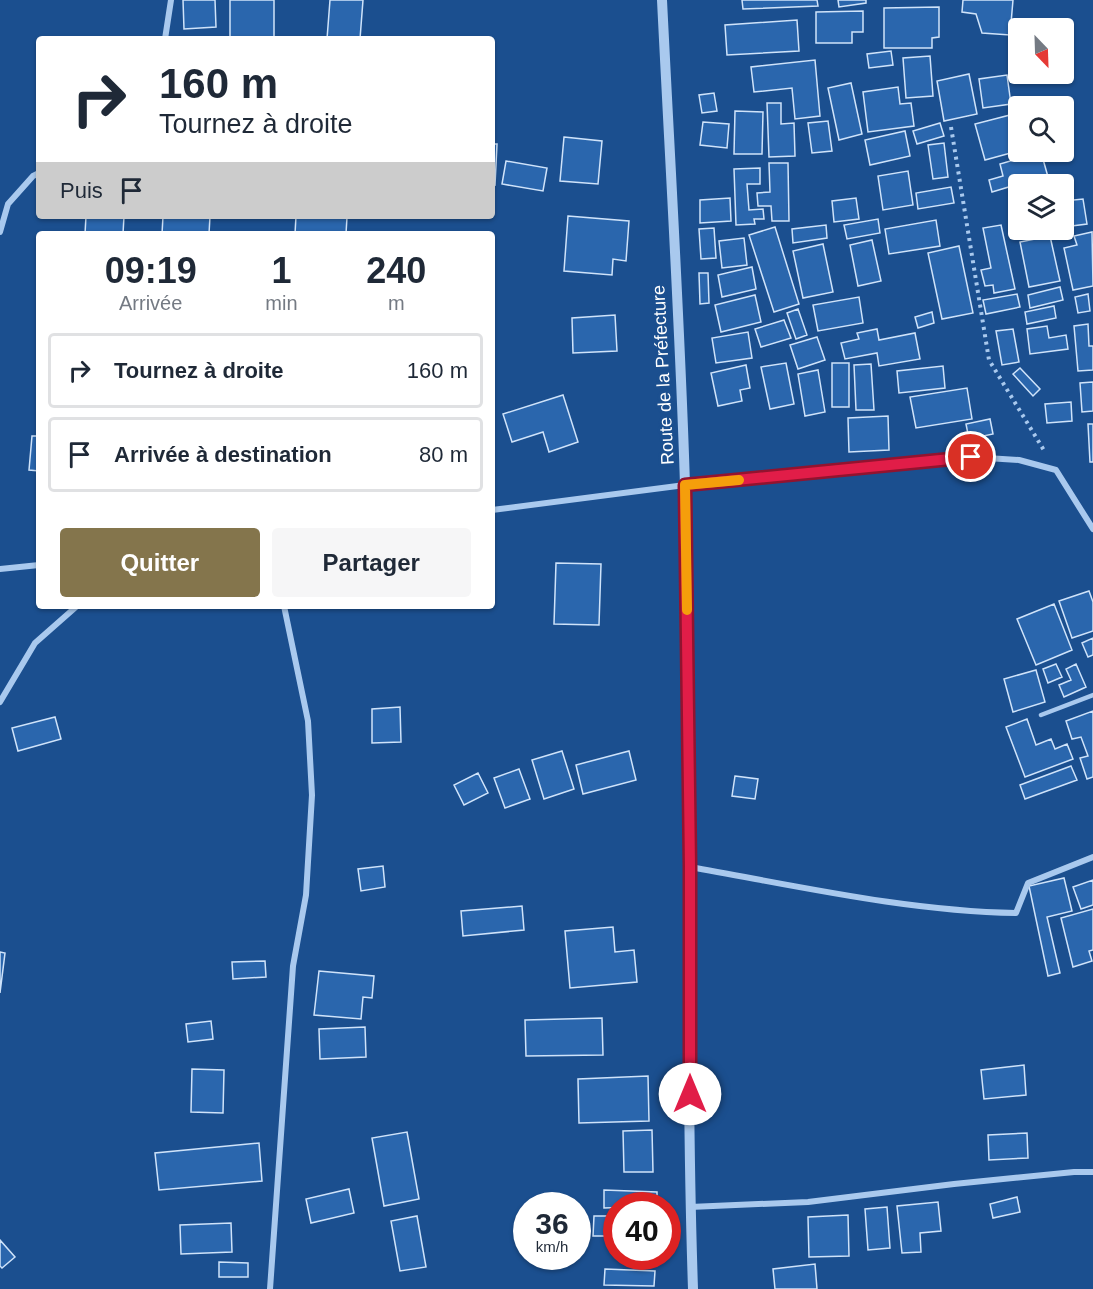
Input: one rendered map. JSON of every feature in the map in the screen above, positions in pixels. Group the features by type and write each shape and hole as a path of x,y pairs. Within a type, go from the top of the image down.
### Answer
{"street":[{"path":"165,36 171,0"},
{"name":"Route de la Préfecture","path":"662,0 685,485 690,867 690,1207 693,1289"},
{"path":"0,232 8,204 36,174"},
{"path":"495,510 685,485 971,457 1019,460 1056,470 1093,529"},
{"path":"0,569 36,565"},
{"path":"0,702 35,643 74,609"},
{"path":"270,1289 293,966 306,894 312,795 308,721 285,609"},
{"path":"690,867 861,897 977,912 1016,913 1028,883 1093,857"},
{"path":"690,1207 808,1202 964,1183 1093,1172"}],"lane":[{"path":"1041,715 1093,695"}],"path":[{"path":"951,127 989,360 1056,470"}],"building":[{"path":"183,0 215,0 216,27 184,29"},
{"path":"230,0 274,0 274,36 230,36"},
{"path":"330,0 363,0 360,36 327,36"},
{"path":"742,0 817,0 818,6 743,9"},
{"path":"838,0 866,0 866,3 839,7"},
{"path":"963,0 1013,0 1011,18 1008,18 1008,35 982,33 976,14 962,12"},
{"path":"939,7 939,37 932,38 932,48 884,48 884,8"},
{"path":"863,11 863,32 852,32 852,43 816,43 816,12"},
{"path":"797,20 799,51 727,55 725,25"},
{"path":"891,51 893,65 869,68 867,54"},
{"path":"930,56 933,96 906,98 903,58"},
{"path":"815,60 820,116 795,119 792,88 754,92 751,67"},
{"path":"969,74 977,114 944,121 937,81"},
{"path":"1007,75 1010,96 1008,96 1008,104 983,108 979,79"},
{"path":"851,83 862,134 839,140 828,88"},
{"path":"898,87 900,104 911,103 914,126 868,132 863,92"},
{"path":"714,93 717,111 702,113 699,95"},
{"path":"767,103 781,103 781,124 794,123 795,156 769,157"},
{"path":"735,111 763,112 762,154 734,154"},
{"path":"1008,116 1008,154 985,160 975,124"},
{"path":"828,121 832,151 812,153 808,123"},
{"path":"703,122 729,124 727,148 700,145"},
{"path":"940,123 944,136 917,144 913,131"},
{"path":"905,131 910,156 870,165 865,140"},
{"path":"564,137 602,141 598,184 560,181"},
{"path":"944,143 948,177 933,179 928,145"},
{"path":"495,144 497,144 495,185"},
{"path":"506,161 547,168 543,191 502,184"},
{"path":"1008,162 1044,162 1047,174 1008,174 1008,187 992,192 989,180 1003,176 1000,164"},
{"path":"769,163 788,163 789,221 772,221 771,206 758,206 757,193 770,192"},
{"path":"760,168 760,184 747,184 749,210 763,209 764,219 754,219 755,224 736,225 734,169"},
{"path":"908,171 913,205 883,210 878,176"},
{"path":"951,187 954,203 918,209 916,193"},
{"path":"730,198 731,221 700,223 700,200"},
{"path":"856,198 859,219 834,222 832,201"},
{"path":"1083,199 1087,224 1074,226 1074,200"},
{"path":"568,216 629,221 626,261 613,259 612,275 564,271"},
{"path":"86,219 124,219 123,231 85,231"},
{"path":"163,219 210,219 209,231 162,231"},
{"path":"296,219 347,219 346,231 295,231"},
{"path":"878,219 880,233 847,239 844,225"},
{"path":"936,220 940,246 889,254 885,229"},
{"path":"826,225 827,238 793,243 792,229"},
{"path":"1001,225 1015,289 994,293 993,285 985,286 981,270 991,268 983,228"},
{"path":"775,227 799,304 774,312 749,235"},
{"path":"714,228 716,258 701,259 699,229"},
{"path":"1092,232 1093,286 1073,290 1064,248 1077,245 1074,236"},
{"path":"744,238 747,265 722,268 719,241"},
{"path":"872,240 881,281 858,286 850,245"},
{"path":"1051,240 1060,281 1029,287 1020,242"},
{"path":"823,244 833,292 803,298 793,251"},
{"path":"959,246 973,313 942,319 928,253"},
{"path":"752,267 756,289 722,297 718,275"},
{"path":"699,273 708,273 709,303 700,304"},
{"path":"1060,287 1063,300 1030,308 1028,295"},
{"path":"1017,294 1020,307 986,314 983,300"},
{"path":"1088,294 1090,311 1078,313 1075,297"},
{"path":"755,295 761,322 721,332 715,305"},
{"path":"859,297 863,323 818,331 813,305"},
{"path":"1054,306 1056,318 1027,324 1025,312"},
{"path":"798,309 807,335 796,339 787,313"},
{"path":"932,312 934,323 918,328 915,317"},
{"path":"615,315 617,351 573,353 572,318"},
{"path":"784,320 791,338 761,347 755,329"},
{"path":"1088,324 1089,346 1093,346 1093,370 1078,371 1074,326"},
{"path":"1047,326 1049,338 1066,335 1068,349 1030,354 1027,329"},
{"path":"877,329 879,340 915,333 920,359 879,366 877,353 845,359 841,343 859,339 857,333"},
{"path":"1013,329 1019,362 1002,365 996,331"},
{"path":"748,332 752,358 716,363 712,338"},
{"path":"817,337 825,360 798,369 790,345"},
{"path":"786,363 794,404 770,409 761,367"},
{"path":"832,363 849,363 849,407 832,407"},
{"path":"871,364 874,410 856,410 854,365"},
{"path":"746,365 750,388 740,390 742,401 718,406 711,373"},
{"path":"943,366 945,388 899,393 897,371"},
{"path":"1020,368 1040,389 1033,396 1013,374"},
{"path":"818,370 825,412 805,416 798,374"},
{"path":"1093,382 1093,411 1082,412 1080,383"},
{"path":"967,388 972,419 916,428 910,397"},
{"path":"563,395 578,442 549,452 543,432 512,442 503,414"},
{"path":"1071,402 1072,421 1047,423 1045,404"},
{"path":"888,416 889,450 849,452 848,418"},
{"path":"990,419 993,434 969,439 966,424"},
{"path":"1088,424 1093,424 1093,462 1090,462"},
{"path":"32,436 36,436 36,471 29,470"},
{"path":"556,563 601,564 599,625 554,624"},
{"path":"1089,591 1093,602 1093,631 1072,638 1059,601"},
{"path":"1054,604 1072,650 1036,665 1017,619"},
{"path":"1093,638 1093,655 1088,657 1082,643"},
{"path":"1056,664 1062,677 1048,683 1043,669"},
{"path":"1076,664 1086,687 1064,697 1059,685 1071,680 1066,669"},
{"path":"1036,670 1045,702 1013,712 1004,679"},
{"path":"400,707 401,742 372,743 372,709"},
{"path":"1093,711 1093,777 1087,779 1080,758 1088,756 1081,737 1072,739 1066,721"},
{"path":"55,717 61,739 18,751 12,728"},
{"path":"1027,719 1036,745 1051,739 1055,749 1067,744 1073,759 1025,777 1006,727"},
{"path":"562,751 574,789 544,799 532,760"},
{"path":"629,751 636,780 583,794 576,765"},
{"path":"1071,766 1077,780 1025,799 1020,785"},
{"path":"519,769 530,799 505,808 494,778"},
{"path":"478,773 488,793 464,805 454,785"},
{"path":"735,776 758,779 755,799 732,796"},
{"path":"383,866 385,887 361,891 358,869"},
{"path":"1064,878 1072,911 1047,917 1060,973 1048,976 1029,886"},
{"path":"1093,880 1093,905 1081,909 1073,887"},
{"path":"522,906 524,930 463,936 461,911"},
{"path":"1093,909 1093,950 1089,951 1092,961 1073,967 1061,918"},
{"path":"613,927 615,952 634,950 637,982 570,988 565,931"},
{"path":"0,952 5,953 0,993"},
{"path":"265,961 266,977 233,979 232,962"},
{"path":"319,971 374,976 372,998 363,997 361,1019 314,1015"},
{"path":"602,1018 603,1055 526,1056 525,1020"},
{"path":"211,1021 213,1039 188,1042 186,1024"},
{"path":"365,1027 366,1057 320,1059 319,1029"},
{"path":"1024,1065 1026,1095 984,1099 981,1070"},
{"path":"192,1069 224,1070 223,1113 191,1112"},
{"path":"648,1076 649,1121 579,1123 578,1079"},
{"path":"652,1130 653,1172 624,1172 623,1131"},
{"path":"407,1132 419,1199 384,1206 372,1138"},
{"path":"1027,1133 1028,1158 989,1160 988,1135"},
{"path":"259,1143 262,1181 159,1190 155,1153"},
{"path":"349,1189 354,1213 311,1223 306,1199"},
{"path":"604,1190 657,1192 604,1192"},
{"path":"1017,1197 1020,1212 993,1218 990,1204"},
{"path":"938,1202 941,1231 920,1233 921,1252 902,1253 897,1206"},
{"path":"887,1207 890,1248 868,1250 865,1209"},
{"path":"848,1215 849,1256 809,1257 808,1217"},
{"path":"417,1216 426,1267 400,1271 391,1221"},
{"path":"594,1216 603,1216 603,1236 593,1236"},
{"path":"231,1223 232,1252 181,1254 180,1225"},
{"path":"0,1240 15,1257 2,1268 0,1266"},
{"path":"219,1262 248,1263 248,1277 219,1277"},
{"path":"815,1264 817,1289 775,1289 773,1269"},
{"path":"605,1270 655,1271 654,1286 604,1285"}],"slow traffic":[{"path":"687,610 685,485 739,480"}],"route":[{"path":"690,1094 690,867 685,485 971,457"}]}
